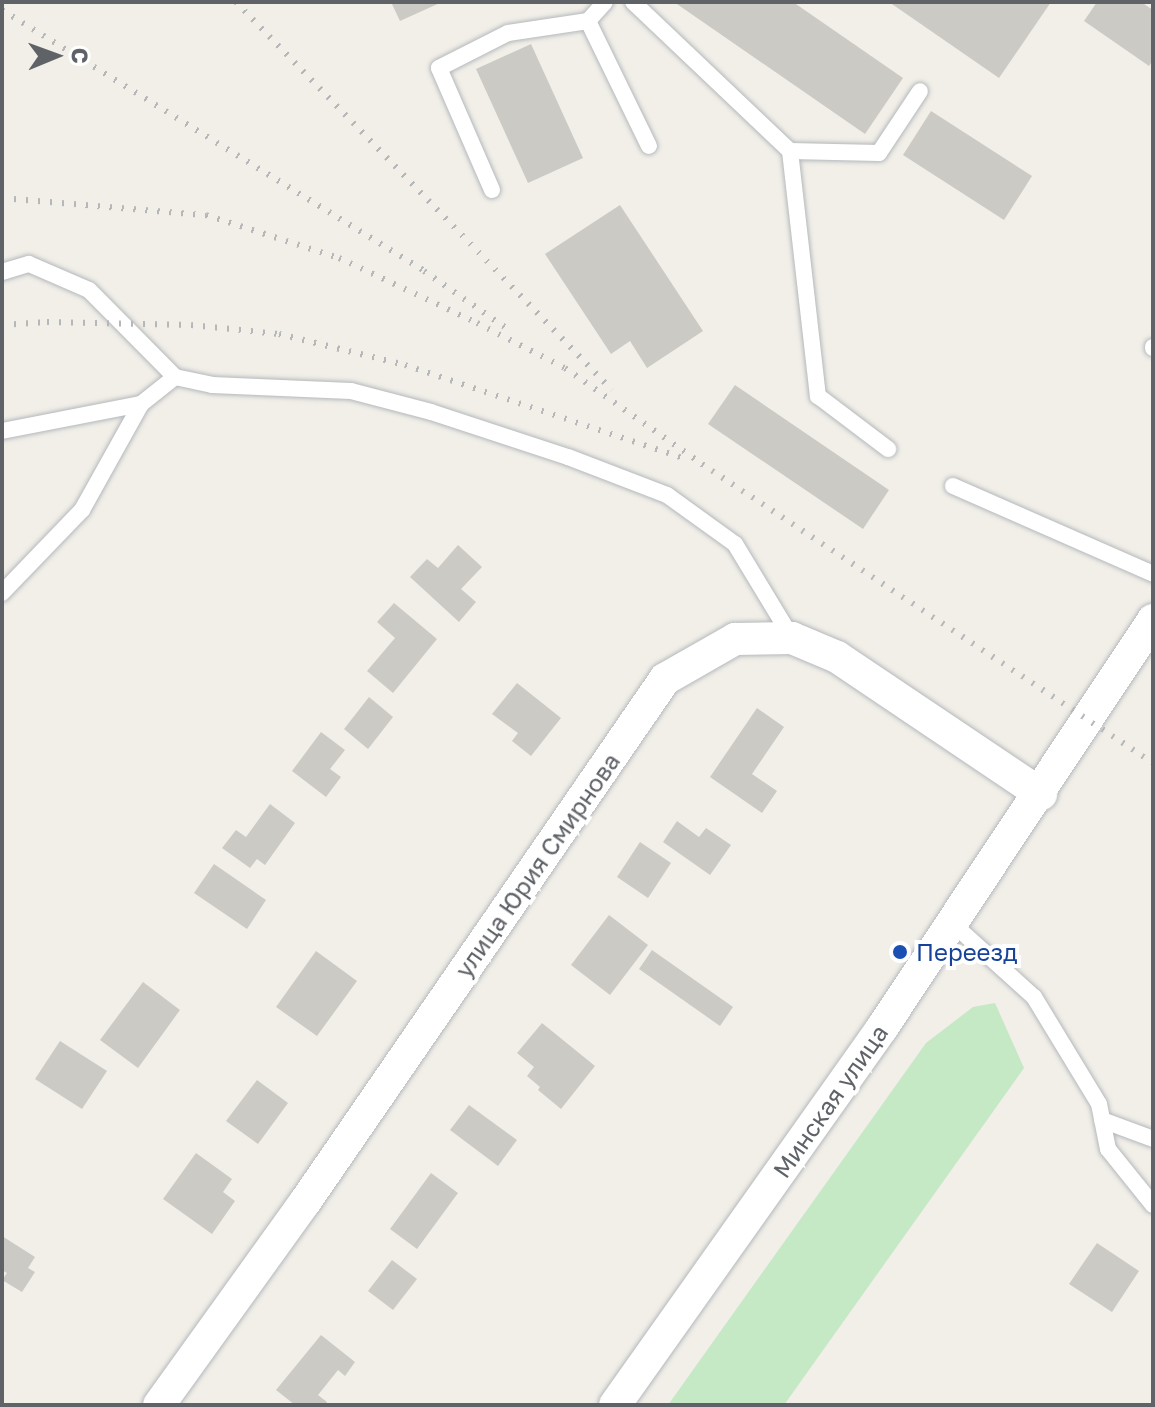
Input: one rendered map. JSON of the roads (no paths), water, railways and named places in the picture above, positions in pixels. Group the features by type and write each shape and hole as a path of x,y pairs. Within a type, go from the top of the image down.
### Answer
{"street":[{"name":"улица Юрия Смирнова","path":"159,1405 305,1202 665,679 735,639 792,638 837,657 1041,794"},
{"name":"Минская улица","path":"615,1405 1148,639"}],"lane":[{"path":"492,190 439,68 508,33 588,21 605,2"},
{"path":"633,2 790,151 818,396 888,449"},
{"path":"588,21 649,146"},
{"path":"790,151 879,153 920,91"},
{"path":"2,272 29,264 89,290 175,377 212,385 351,391 431,412 568,457 667,495 735,544 792,638"},
{"path":"2,593 82,510 141,404 175,377"},
{"path":"2,431 141,404"},
{"path":"953,486 1153,574"},
{"path":"952,923 1034,997 1099,1104 1108,1149 1153,1205"},
{"path":"1102,1120 1153,1139"}],"railway":[{"path":"236,2 612,390"},
{"path":"2,10 424,271 506,328"},
{"path":"2,198 206,215 339,258 477,323 565,368 702,464 1153,763"},
{"path":"2,325 47,322 191,325 279,334 405,365 683,458"}],"place":[{"name":"Переезд","path":"900,952"}]}
